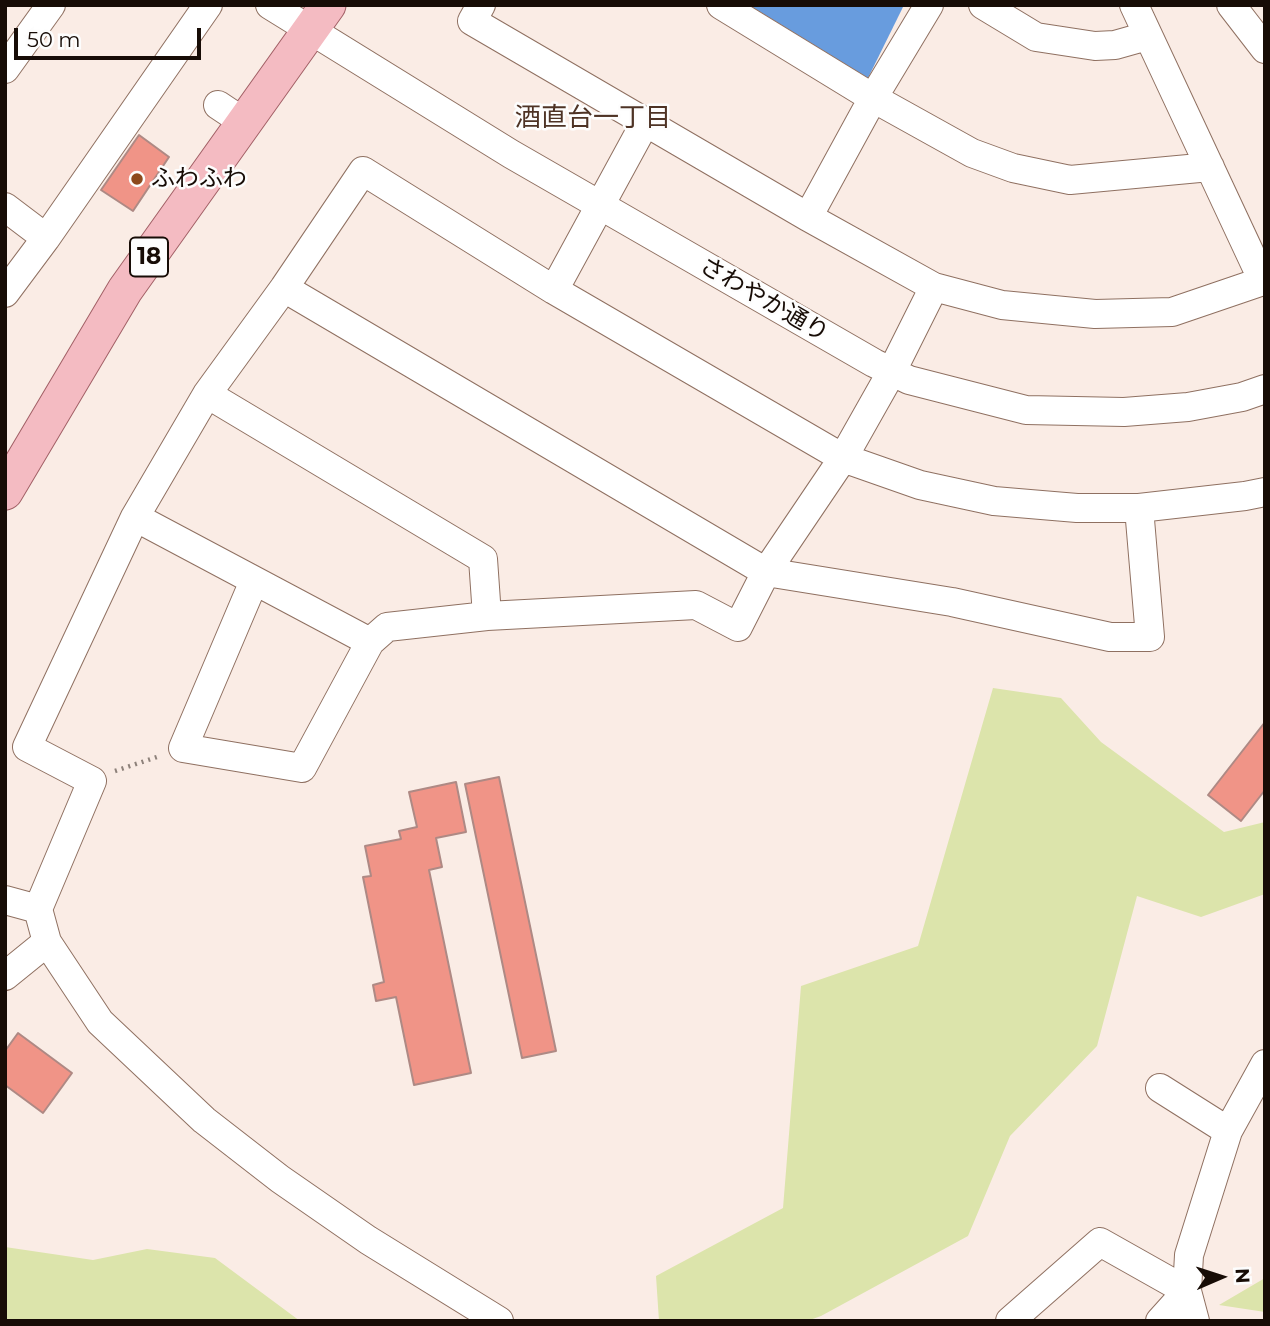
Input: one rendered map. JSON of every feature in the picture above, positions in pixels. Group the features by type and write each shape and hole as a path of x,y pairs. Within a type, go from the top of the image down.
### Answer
{"main road":[{"name":"18","path":"5,492 231,114 318,18"}],"street":[{"path":"5,69 51,5"},
{"path":"5,293 208,5"},
{"name":"さわやか通り","path":"270,5 318,18 510,154 891,373 909,380 1026,410 1124,412 1188,407 1265,390"},
{"path":"481,5 472,21 808,217 934,287 1002,304 1096,314 1172,312 1263,281 1134,5"},
{"path":"720,5 873,98 972,153 1013,168 1070,180 1210,167"},
{"path":"808,217 873,98 929,5"},
{"path":"983,5 1036,37 1095,46 1115,45 1147,36"},
{"path":"1231,5 1265,49"},
{"path":"554,290 646,121"},
{"path":"499,1321 368,1240 280,1179 204,1120 100,1022 47,942 38,909 92,781 27,747 135,517 207,394 284,288 363,171 554,290 843,458 920,485 994,501 1077,508 1139,508 1265,492"},
{"path":"5,207 46,238"},
{"path":"254,581 183,748 302,768 370,642 387,627 487,616 696,605 738,626 766,572 843,458 891,373 934,287"},
{"path":"284,288 766,572 952,602 1110,637 1150,638 1139,508"},
{"path":"207,394 483,559 487,616"},
{"path":"135,517 370,642"},
{"path":"5,900 38,909"},
{"path":"5,976 47,942"},
{"path":"1195,1321 1187,1291 1189,1255 1228,1131 1265,1064"},
{"path":"1160,1088 1228,1131"},
{"path":"1010,1321 1100,1242 1187,1291"},
{"path":"1160,1321 1187,1291"}],"path":[{"path":"92,781 125,766 183,748"}],"green space":[{"path":"993,688 1061,698 1101,742 1224,832 1265,822 1265,894 1201,917 1137,896 1097,1046 1010,1136 968,1236 821,1316 807,1321 659,1321 656,1276 783,1208 801,986 918,946"},
{"path":"5,1247 93,1260 147,1249 215,1258 300,1321 5,1321"},
{"path":"1265,1278 1265,1312 1219,1305"}],"water":[{"path":"749,5 904,5 868,78"}],"building":[{"path":"139,135 169,157 133,211 101,190"},
{"path":"1265,722 1265,790 1241,821 1208,795"},
{"path":"499,777 556,1051 522,1058 465,784"},
{"path":"456,782 466,832 436,838 442,867 429,870 471,1073 414,1085 396,997 376,1001 373,985 384,982 363,877 371,876 365,846 401,839 399,831 417,827 409,792"},
{"path":"18,1033 72,1073 43,1113 5,1085 5,1051"}],"place":[{"name":"ふわふわ","path":"137,179"}],"district":[{"name":"酒直台一丁目","path":"593,118"}]}
